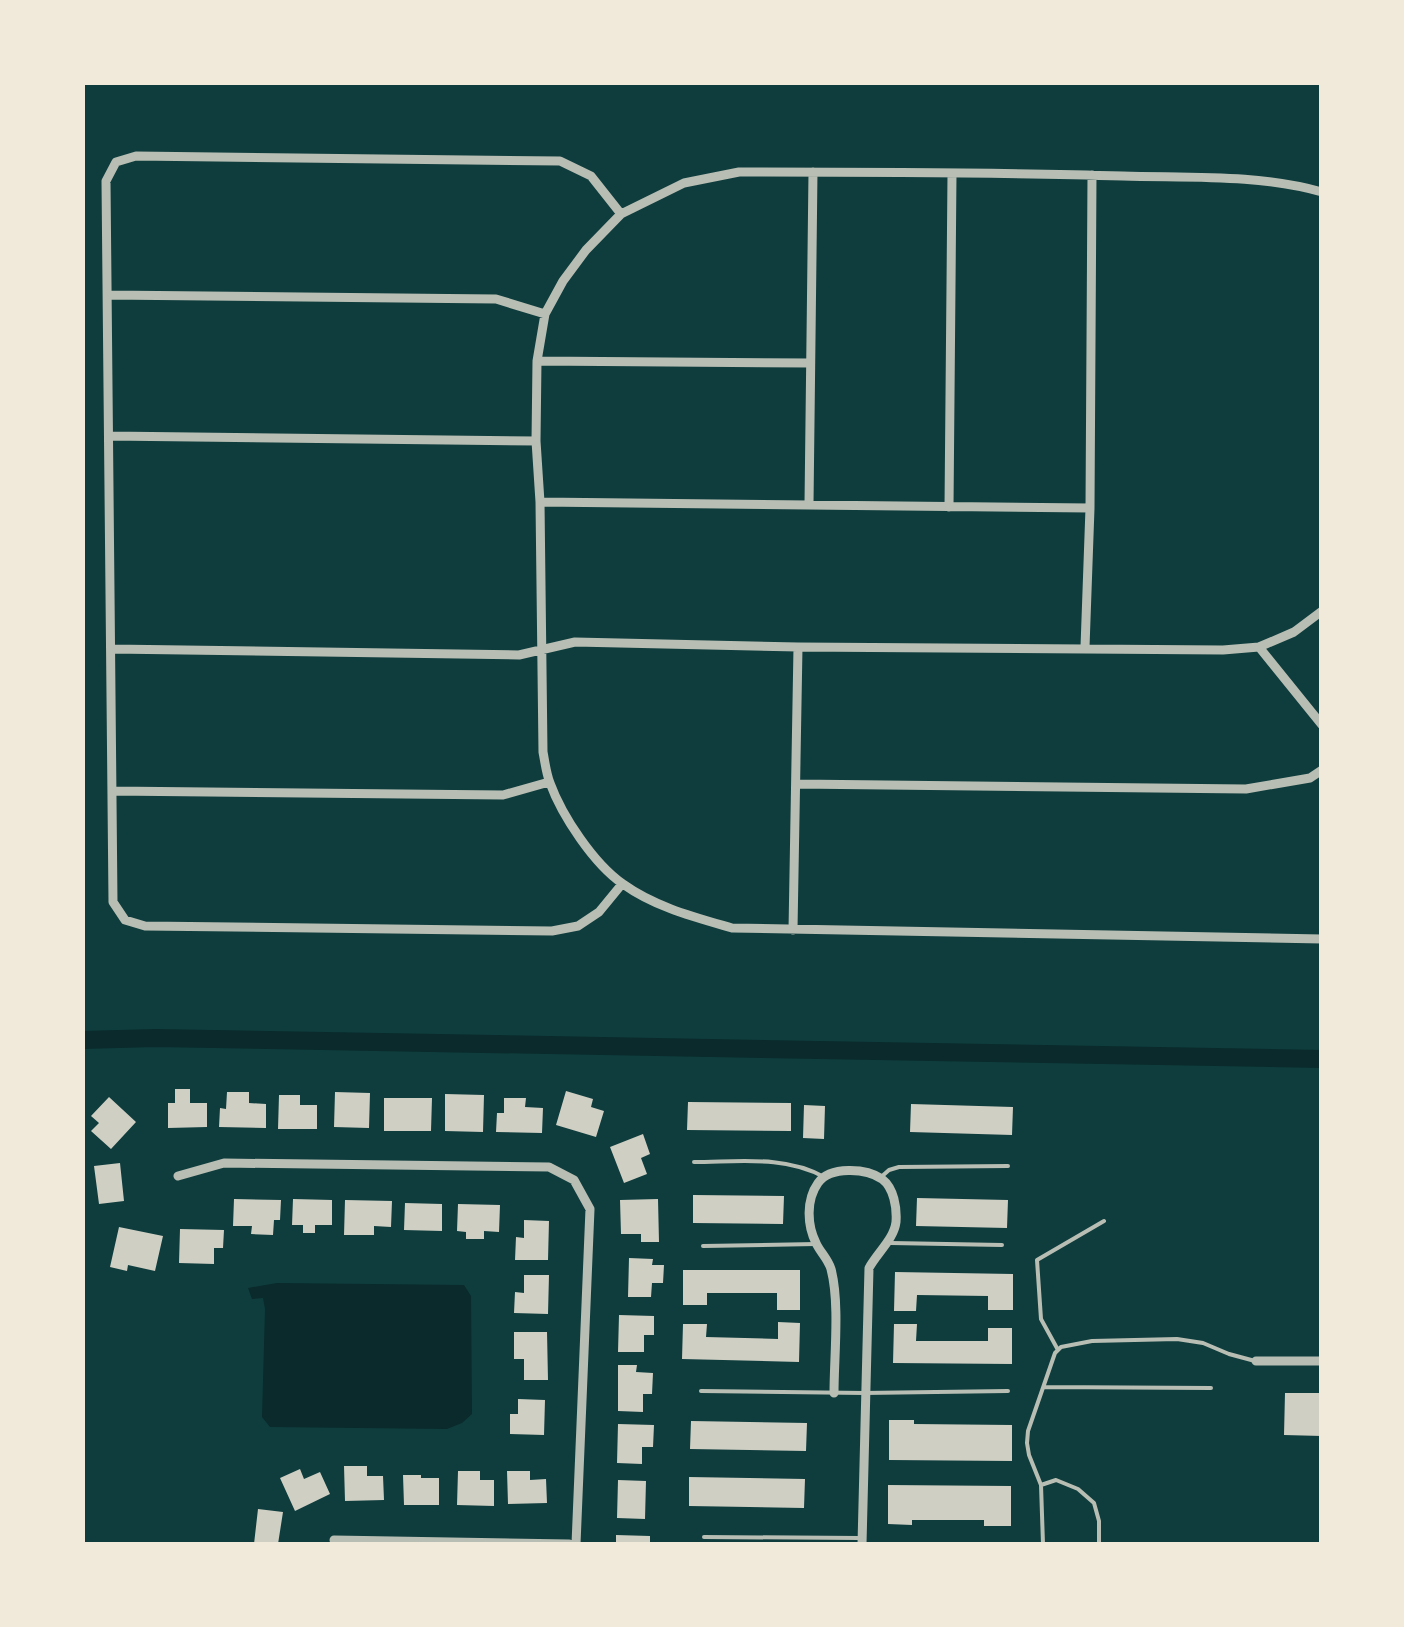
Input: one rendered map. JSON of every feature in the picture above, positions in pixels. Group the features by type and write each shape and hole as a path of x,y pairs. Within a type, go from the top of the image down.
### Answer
{"street":[{"path":"620,214 590,176 560,161 136,156 116,162 106,181 113,902 125,920 146,926 552,932 578,926 598,912 622,884"},
{"path":"1322,192 1232,179 1092,175 739,172 684,183 620,214 586,250 545,314 537,361 536,441 543,752 549,782 568,819 594,856 622,884 676,912 732,928 1322,939"},
{"path":"809,504 813,172"},
{"path":"949,506 952,174"},
{"path":"1085,648 1092,175"},
{"path":"108,295 496,299 545,314"},
{"path":"537,361 810,363"},
{"path":"109,436 536,441"},
{"path":"540,502 1090,508"},
{"path":"112,649 519,655 575,642 798,648 1223,650 1259,648 1294,632 1322,611"},
{"path":"793,930 798,648"},
{"path":"1259,648 1322,726"},
{"path":"797,784 1246,790 1310,778 1322,770"},
{"path":"112,791 502,794 549,782"},
{"path":"178,1176 224,1163 550,1167 574,1180 590,1209 573,1544 334,1540"},
{"path":"834,1393 834,1287 830,1266 810,1226 809,1208 813,1192 824,1177 855,1171 880,1178 890,1187 896,1222 869,1268 863,1541"},
{"path":"1256,1361 1322,1361"}],"lane":[{"path":"694,1162 790,1164 808,1167 824,1177"},
{"path":"880,1178 898,1167 1008,1166"},
{"path":"1058,1350 1041,1319 1036,1260 1104,1221"},
{"path":"886,1242 1002,1246"},
{"path":"703,1246 816,1244"},
{"path":"1043,1544 1041,1485 1029,1455 1028,1431 1061,1347 1092,1341 1177,1339 1204,1342 1256,1361"},
{"path":"1044,1386 1211,1388"},
{"path":"701,1391 1008,1391"},
{"path":"1041,1485 1056,1480 1078,1488 1094,1503 1099,1544"},
{"path":"704,1537 863,1541"}],"water":[{"path":"277,1283 464,1285 471,1296 472,1414 447,1429 270,1427 262,1417 265,1309 263,1298 252,1299 248,1288"}],"building":[{"path":"175,1089 190,1089 190,1103 207,1103 207,1127 168,1128 168,1103 175,1103"},
{"path":"566,1091 593,1099 591,1107 604,1111 596,1137 556,1125"},
{"path":"227,1092 249,1092 249,1103 266,1104 266,1128 219,1127 220,1108 226,1109"},
{"path":"335,1092 370,1093 369,1128 334,1127"},
{"path":"445,1094 484,1095 483,1132 445,1131"},
{"path":"279,1095 300,1095 300,1105 317,1105 317,1129 278,1129"},
{"path":"109,1097 136,1122 111,1149 91,1131 99,1123 91,1116"},
{"path":"384,1098 432,1098 431,1131 384,1131"},
{"path":"504,1098 526,1098 525,1107 543,1108 542,1133 496,1132 497,1113 504,1113"},
{"path":"688,1102 791,1103 791,1131 687,1130"},
{"path":"911,1104 1013,1107 1012,1135 910,1132"},
{"path":"804,1105 825,1106 824,1139 803,1138"},
{"path":"643,1134 650,1154 641,1158 647,1174 624,1183 610,1147"},
{"path":"120,1163 124,1201 99,1204 94,1166"},
{"path":"693,1195 784,1196 783,1224 693,1223"},
{"path":"917,1198 1008,1200 1007,1228 916,1226"},
{"path":"234,1199 281,1200 280,1220 274,1220 273,1235 251,1234 252,1226 233,1226"},
{"path":"293,1199 332,1200 332,1225 315,1225 315,1233 303,1233 303,1225 292,1225"},
{"path":"658,1199 659,1242 641,1242 641,1234 621,1234 620,1200"},
{"path":"345,1200 392,1201 391,1227 374,1226 374,1235 344,1235"},
{"path":"405,1203 442,1204 442,1231 404,1230"},
{"path":"458,1204 500,1205 499,1232 484,1231 484,1239 466,1239 466,1232 457,1231"},
{"path":"524,1220 549,1221 548,1260 515,1260 516,1237 524,1238"},
{"path":"119,1227 163,1236 155,1271 128,1265 127,1271 110,1267"},
{"path":"180,1229 224,1230 223,1248 214,1248 214,1264 179,1263"},
{"path":"629,1258 653,1259 652,1265 664,1265 663,1283 652,1283 651,1297 628,1297"},
{"path":"683,1270 800,1270 800,1310 777,1310 777,1293 707,1293 707,1305 683,1305"},
{"path":"895,1272 1013,1274 1013,1310 988,1310 988,1296 917,1295 916,1311 894,1311"},
{"path":"524,1275 549,1275 548,1314 514,1313 515,1292 524,1293"},
{"path":"619,1315 654,1316 654,1335 644,1335 644,1352 618,1352"},
{"path":"778,1322 800,1323 799,1362 682,1359 683,1324 707,1324 706,1337 778,1339"},
{"path":"894,1324 917,1324 916,1341 988,1341 988,1328 1012,1328 1012,1364 893,1363"},
{"path":"514,1332 547,1332 548,1380 524,1380 524,1359 514,1359"},
{"path":"618,1365 637,1365 636,1372 653,1373 652,1394 643,1394 643,1412 618,1411"},
{"path":"1285,1393 1322,1393 1322,1436 1284,1435"},
{"path":"518,1399 545,1400 544,1435 510,1434 510,1414 518,1414"},
{"path":"889,1420 1012,1425 1012,1461 889,1460"},
{"path":"691,1421 807,1423 806,1451 690,1449"},
{"path":"618,1424 654,1425 653,1447 642,1447 642,1464 617,1463"},
{"path":"344,1466 367,1466 367,1476 383,1476 384,1500 345,1501"},
{"path":"300,1469 304,1479 320,1472 330,1494 295,1511 280,1478"},
{"path":"458,1471 480,1471 480,1480 494,1480 494,1506 457,1505"},
{"path":"507,1471 530,1471 530,1480 546,1479 547,1503 508,1504"},
{"path":"403,1475 439,1478 439,1505 404,1505"},
{"path":"689,1477 805,1479 804,1508 689,1506"},
{"path":"618,1480 646,1481 645,1519 617,1518"},
{"path":"888,1485 1011,1486 1011,1526 984,1526 984,1520 888,1524"},
{"path":"258,1509 283,1512 278,1544 254,1544"},
{"path":"616,1535 650,1536 650,1544 616,1544"}],"waterway":[{"path":"82,1040 156,1038 1322,1059"}]}
